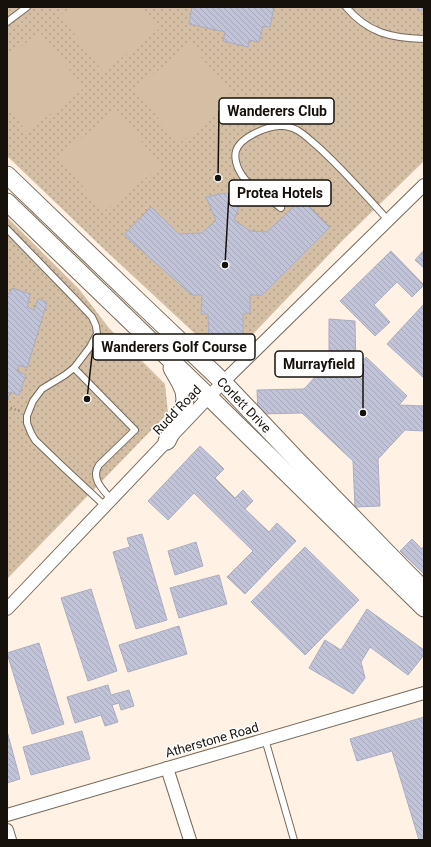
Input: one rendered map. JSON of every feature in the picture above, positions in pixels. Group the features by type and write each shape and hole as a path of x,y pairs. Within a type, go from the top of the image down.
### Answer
{"main road":[{"name":"Corlett Drive","path":"7,175 223,382 424,590"},
{"name":"Corlett Drive","path":"7,202 424,608"},
{"path":"158,348 172,366 184,391 185,399 184,407 167,441"}],"street":[{"name":"Rudd Road","path":"7,609 223,382 424,185"},
{"name":"Atherstone Road","path":"7,815 424,692"},
{"path":"168,768 190,840"},
{"path":"7,830 10,840"}],"lane":[{"path":"7,22 27,7"},
{"path":"346,7 356,18 373,30 396,36 424,39"},
{"path":"281,208 247,182 237,164 236,152 246,139 257,132 281,126 298,130 321,150 388,220"},
{"path":"7,229 92,317 96,326 97,334 90,347 74,368 42,389 33,401 28,415 27,424 35,440 62,466 108,503"},
{"path":"74,368 135,430 96,468 98,483 108,503"},
{"path":"265,739 294,840"}],"path":[{"path":"7,407 28,415"}],"shaded area":[{"path":"7,7 424,7 424,161 343,240 233,355 219,356 7,156"},
{"path":"71,7 142,7 159,29 103,72 60,15"},
{"path":"40,32 84,88 27,132 7,107 7,57"},
{"path":"191,44 235,100 179,144 135,89"},
{"path":"117,110 161,166 103,212 59,156"},
{"path":"7,217 79,289 109,328 165,384 168,413 7,579"}],"building":[{"path":"192,7 274,7 270,27 263,26 259,42 249,40 248,47 223,41 225,32 189,24"},
{"path":"417,7 424,7 424,9 420,11"},
{"path":"226,193 243,196 234,220 250,231 267,232 302,199 330,227 262,295 250,295 250,313 243,314 243,342 209,344 208,314 201,314 202,295 192,295 124,235 151,207 179,234 202,233 216,220 206,197"},
{"path":"424,250 424,268 415,260"},
{"path":"391,251 424,285 412,297 397,282 374,305 390,322 375,336 340,301"},
{"path":"12,288 30,294 27,307 34,310 38,299 47,302 27,368 19,365 17,371 26,375 19,395 10,392 8,400 7,293 10,294"},
{"path":"424,304 424,378 387,344"},
{"path":"329,319 355,321 356,368 366,357 407,396 399,405 424,406 424,431 405,430 378,459 380,506 355,507 353,461 302,413 258,414 257,390 304,389 329,362"},
{"path":"200,446 224,469 215,478 235,498 243,490 253,501 245,509 269,532 277,523 296,541 245,594 227,577 253,551 194,493 168,520 148,501"},
{"path":"142,534 167,620 136,629 113,552 130,547 127,538"},
{"path":"412,539 422,549 424,546 424,574 400,551"},
{"path":"196,542 203,566 175,575 168,551"},
{"path":"305,547 359,600 305,655 251,602"},
{"path":"219,575 227,604 179,618 170,588"},
{"path":"91,589 117,671 88,681 61,598"},
{"path":"367,609 424,650 424,655 408,675 370,647 361,662 365,678 353,694 309,668 325,640 341,650"},
{"path":"179,626 187,654 128,672 119,645"},
{"path":"39,643 64,724 32,734 7,653"},
{"path":"108,685 111,695 129,690 134,706 121,710 119,703 112,705 118,722 105,726 101,715 75,723 67,697"},
{"path":"424,717 424,840 419,840 392,751 357,761 350,739"},
{"path":"7,731 20,779 7,783"},
{"path":"82,731 90,759 31,775 23,747"}],"place":[{"name":"Wanderers Club","path":"218,178"},
{"name":"Protea Hotels","path":"225,265"},
{"name":"Wanderers Golf Course","path":"87,399"},
{"name":"Murrayfield","path":"363,413"}]}
